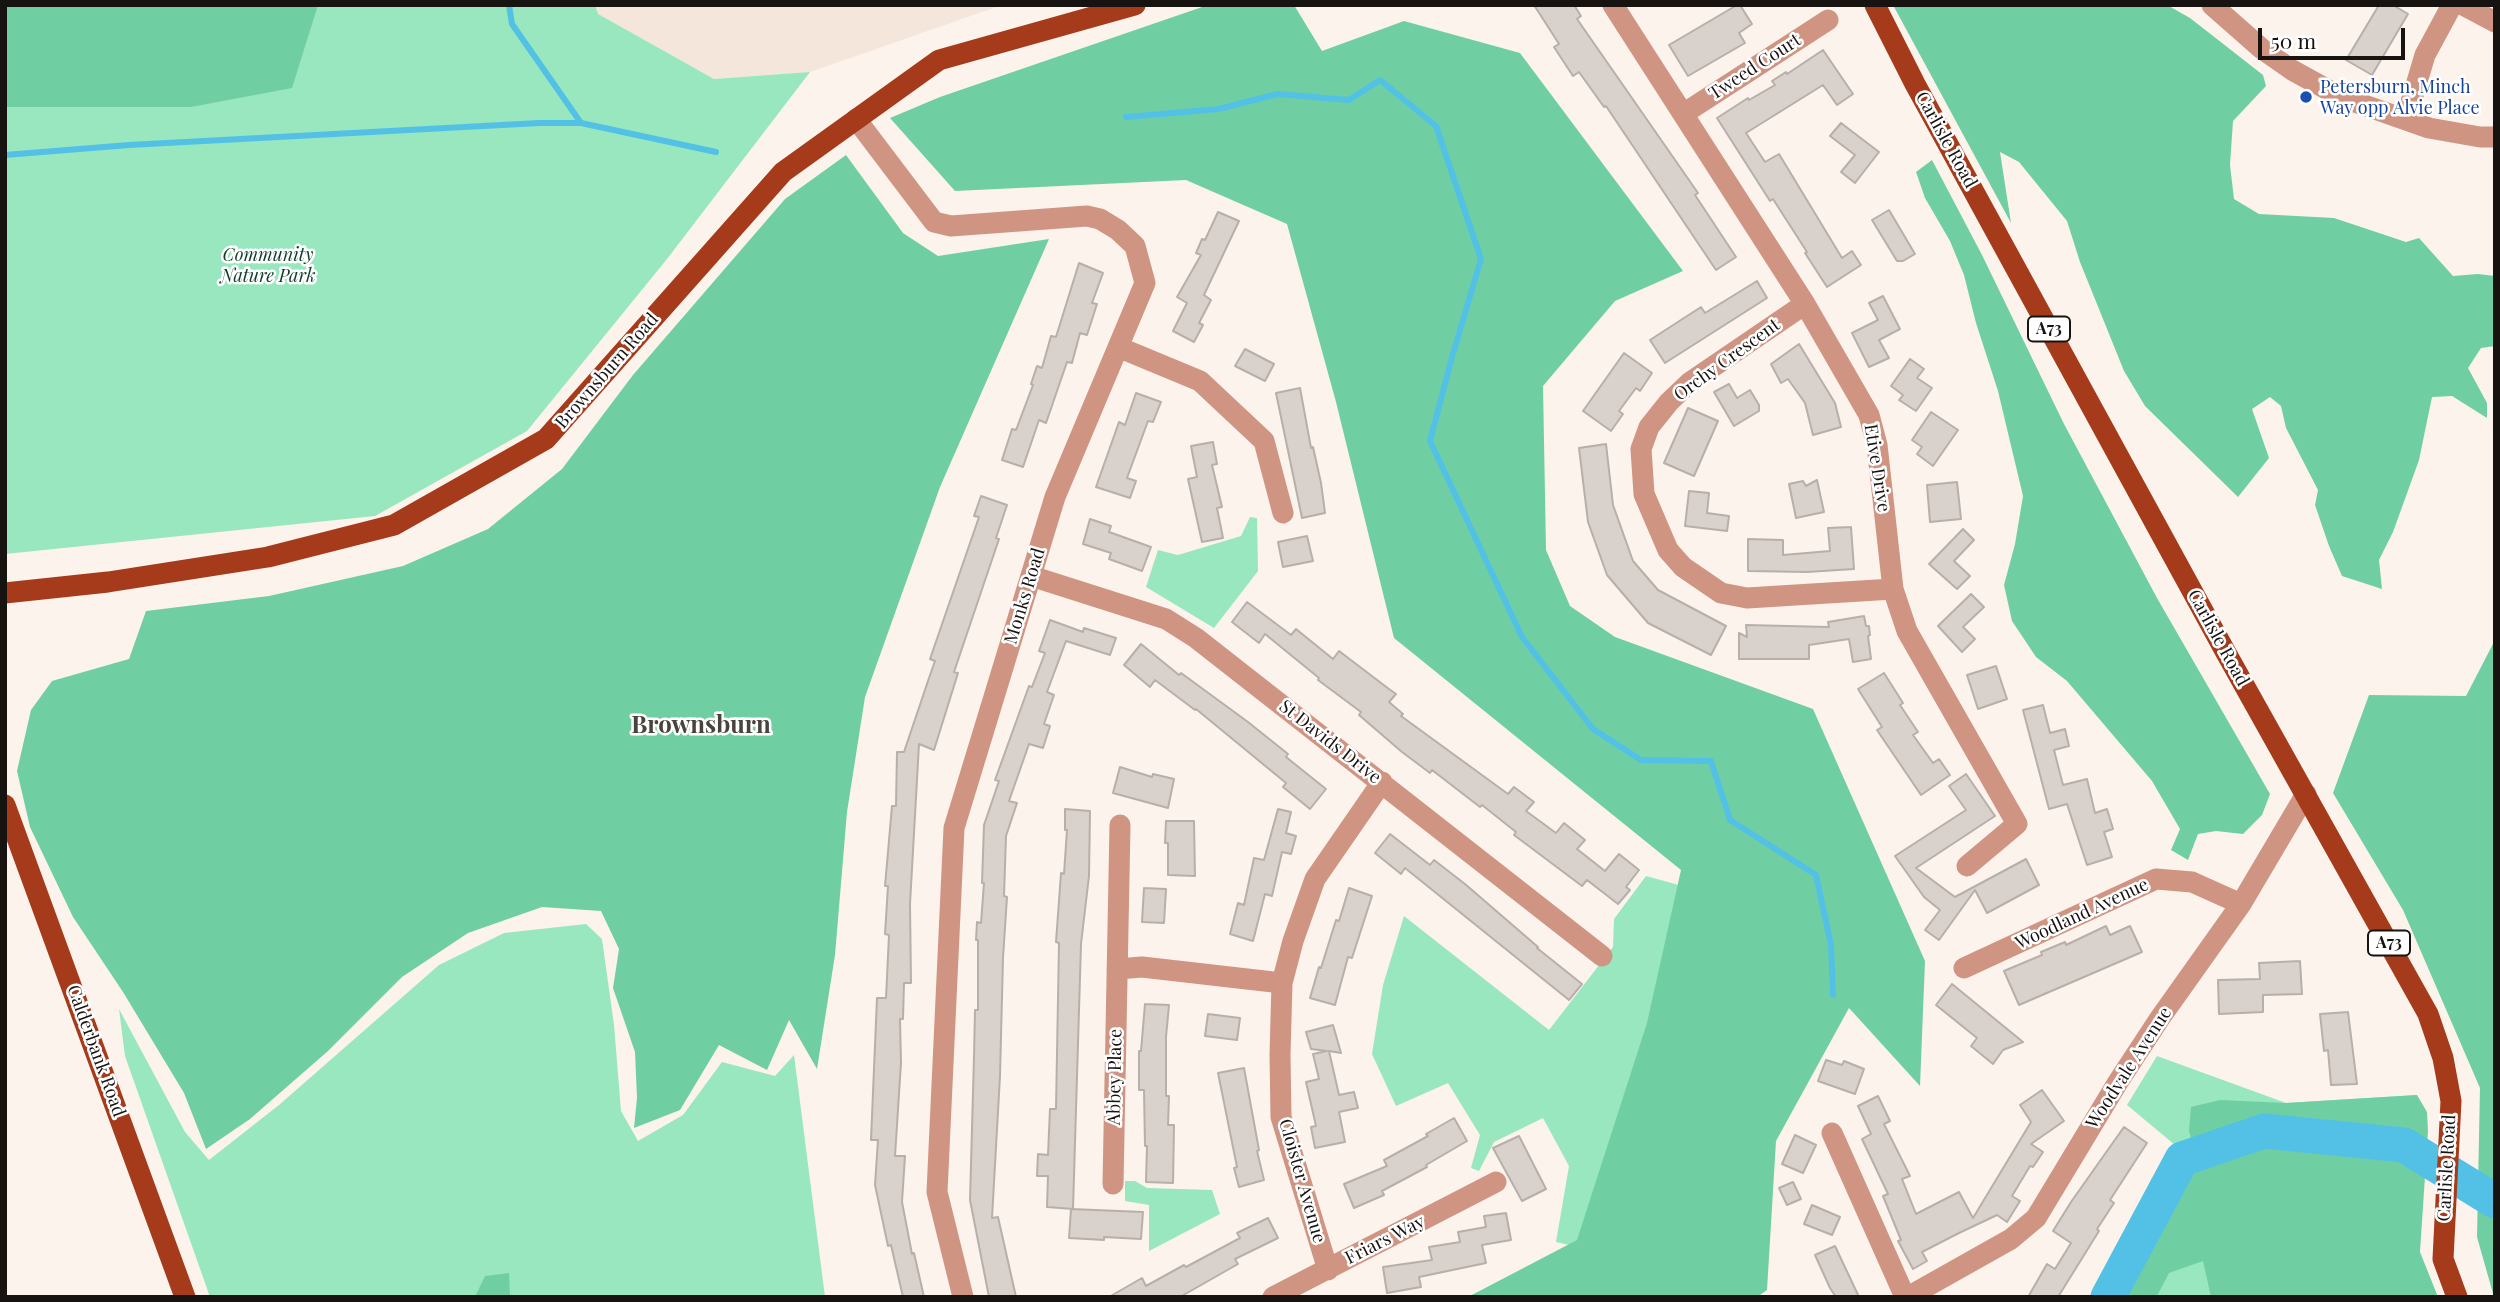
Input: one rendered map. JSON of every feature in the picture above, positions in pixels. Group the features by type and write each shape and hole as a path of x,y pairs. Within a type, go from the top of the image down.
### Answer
{"main road":[{"name":"Brownsburn Road","path":"5,593 108,582 268,557 394,525 547,439 783,172 939,60 1135,5"},
{"name":"Carlisle Road","path":"1875,5 1928,108 2428,1014 2443,1058 2451,1101 2443,1259 2457,1297"},
{"name":"Calderbank Road","path":"5,805 185,1297"}],"street":[{"name":"Etive Drive","path":"1612,5 1805,304 1869,415 1877,445 1892,589 1907,631 2017,824 1967,866"},
{"path":"2212,5 2262,49 2292,70 2341,97 2429,128 2495,136"},
{"path":"2406,119 2426,55 2452,5"},
{"path":"2463,5 2495,22"},
{"name":"Tweed Court","path":"1683,114 1828,20"},
{"name":"Monks Road","path":"856,119 934,222 951,226 1087,216 1100,219 1118,230 1135,246 1145,283 1055,497 954,828 937,1192 962,1297"},
{"name":"Orchy Crescent","path":"1805,304 1689,383 1669,402 1649,427 1641,449 1644,494 1668,550 1683,567 1721,593 1747,598 1892,589"},
{"path":"1118,347 1200,381 1264,441 1283,513"},
{"name":"St Davids Drive","path":"1031,576 1166,619 1196,638 1602,956"},
{"name":"Cloister Avenue","path":"1328,1270 1281,1117 1282,984 1293,941 1315,879 1382,782"},
{"name":"Woodvale Avenue","path":"1907,1297 2011,1239 2036,1218 2125,1071 2241,904 2305,794"},
{"name":"Abbey Place","path":"1112,1184 1119,825"},
{"name":"Woodland Avenue","path":"1965,968 2156,879 2192,882 2241,904"},
{"path":"1117,969 1142,967 1282,984"},
{"path":"1832,1133 1907,1297"},
{"name":"Friars Way","path":"1273,1297 1496,1182"}],"shaded area":[{"path":"595,5 1002,5 810,72 714,79 597,14"}],"green space":[{"name":"Community Nature Park","path":"5,5 595,5 598,14 714,79 810,72 667,259 527,431 375,516 5,554"},
{"path":"5,5 318,5 292,88 191,107 5,107"},
{"path":"1208,5 1294,5 1322,51 1404,21 1520,53 1683,271 1615,301 1543,386 1546,550 1570,606 1615,637 1813,709 1925,961 1920,1086 1849,1008 1776,1141 1767,1290 1757,1297 1468,1297 1577,1240 1647,1023 1681,870 1394,638 1336,402 1287,224 1186,180 955,191 890,118 940,97"},
{"path":"1893,5 2167,5 2190,18 2263,75 2266,86 2233,121 2230,165 2234,199 2259,214 2334,218 2406,242 2419,238 2453,276 2495,276 2495,346 2481,348 2468,368 2487,403 2487,418 2452,396 2432,397 2419,460 2393,532 2379,560 2382,589 2342,576 2315,505 2318,490 2286,428 2281,406 2270,397 2252,409 2269,458 2238,497 2145,406 2124,371 2080,262 2067,221 2019,162 2000,152 2011,223"},
{"path":"846,155 903,233 938,256 1049,239 940,487 865,697 847,812 835,955 817,1069 789,1020 767,1070 719,1045 680,1110 634,1128 637,1098 635,1052 613,988 619,949 601,911 542,907 468,933 402,977 328,1051 250,1119 206,1149 184,1093 123,992 73,917 30,827 17,771 31,710 52,681 129,659 146,611 269,596 403,566 488,529 562,469 633,375 785,199"},
{"path":"1932,160 1982,255 2064,424 2157,598 2270,794 2262,815 2243,834 2216,831 2198,834 2188,860 2171,850 2180,829 2152,781 2067,681 2036,657 2012,621 2004,585 2015,544 2023,496 1998,391 1964,275 1950,241 1925,198 1916,172"},
{"path":"1250,517 1257,518 1258,571 1214,628 1146,587 1158,550 1178,555 1241,536"},
{"path":"2495,640 2494,1297 2477,1237 2480,1088 2403,910 2333,793 2369,695 2466,696"},
{"path":"1646,876 1697,890 1596,1251 1556,1242 1569,1166 1543,1118 1494,1142 1479,1171 1471,1168 1480,1135 1448,1083 1396,1106 1372,1054 1383,985 1404,916 1549,1030 1613,947 1614,919"},
{"path":"586,924 602,939 614,1025 621,1111 638,1141 683,1115 722,1062 775,1076 794,1055 825,1297 210,1297 125,1056 119,1009 185,1132 209,1160 279,1105 439,965 504,933"},
{"path":"2157,1056 2286,1103 2417,1095 2331,1297 2092,1297 2175,1145 2127,1105"},
{"path":"2417,1095 2427,1112 2428,1131 2420,1252 2438,1297 2211,1297 2203,1261 2169,1273 2157,1296 2116,1297 2184,1179 2200,1170 2189,1131 2191,1107 2220,1100 2286,1103"},
{"path":"1125,1181 1135,1181 1147,1188 1212,1190 1220,1214 1149,1251 1149,1205 1125,1201"},
{"path":"509,1273 510,1297 475,1297 485,1276"}],"building":[{"path":"1534,5 1574,5 1581,16 1577,19 1698,193 1695,195 1736,257 1716,270 1606,106 1604,107 1579,72 1573,76 1554,47 1559,44"},
{"path":"1740,5 1752,24 1739,33 1745,43 1688,76 1669,45"},
{"path":"2379,5 2393,5 2408,14 2372,75 2346,60"},
{"path":"1823,50 1853,94 1837,105 1823,85 1746,133 1765,162 1779,154 1842,258 1852,251 1861,265 1827,287 1773,199 1770,201 1717,118 1775,85 1772,81"},
{"path":"1841,123 1879,152 1855,183 1841,172 1855,155 1830,136"},
{"path":"1889,210 1915,254 1903,261 1897,261 1872,220"},
{"path":"1218,212 1239,221 1204,295 1211,300 1199,323 1203,325 1194,342 1173,331 1187,303 1177,297 1201,255 1196,253"},
{"path":"1079,263 1103,273 1092,303 1097,304 1087,335 1080,333 1072,363 1067,362 1046,423 1039,420 1023,467 1002,460 1012,429 1016,430 1033,385 1031,384 1037,366 1042,368 1051,336 1056,337"},
{"path":"1757,281 1767,298 1665,363 1650,340 1701,307 1705,313"},
{"path":"1883,296 1900,329 1879,340 1889,358 1869,367 1852,333 1878,320 1869,303"},
{"path":"1799,344 1835,403 1841,427 1813,435 1805,403 1788,379 1781,383 1771,364"},
{"path":"1245,349 1274,364 1265,381 1235,366"},
{"path":"1624,353 1652,373 1640,391 1636,388 1619,411 1623,414 1611,431 1583,411"},
{"path":"1910,359 1924,369 1917,378 1932,388 1916,411 1899,400 1903,395 1891,386"},
{"path":"1729,384 1737,398 1750,390 1759,405 1759,411 1734,426 1714,392"},
{"path":"1300,388 1325,513 1302,518 1276,393"},
{"path":"1136,393 1161,402 1153,422 1148,421 1127,478 1136,481 1130,498 1096,487 1119,422 1125,425"},
{"path":"1688,408 1718,421 1694,476 1664,463"},
{"path":"1931,412 1958,430 1933,466 1917,454 1922,447 1912,440"},
{"path":"1213,442 1217,464 1212,465 1222,507 1217,508 1223,538 1202,542 1188,479 1197,477 1191,446"},
{"path":"1606,444 1613,505 1633,561 1658,590 1726,626 1711,655 1648,623 1607,575 1588,522 1579,448"},
{"path":"1817,480 1824,512 1796,518 1789,484 1803,481 1806,486"},
{"path":"1957,482 1961,519 1930,522 1927,485"},
{"path":"1689,491 1709,493 1707,513 1729,516 1727,531 1685,526"},
{"path":"981,496 1007,505 996,538 999,539 954,672 958,673 934,750 919,744 910,904 911,983 904,983 903,1019 900,1019 901,1063 895,1156 905,1156 902,1202 924,1297 903,1297 891,1245 888,1246 875,1185 878,1140 871,1140 877,998 886,998 889,935 885,934 888,886 885,886 892,806 896,806 897,752 904,752 935,661 930,659 979,517 974,516"},
{"path":"1090,519 1111,526 1109,532 1151,547 1142,571 1109,559 1111,553 1083,544"},
{"path":"1851,527 1854,569 1807,572 1748,571 1748,539 1783,540 1783,555 1830,551 1828,528"},
{"path":"1963,529 1974,540 1954,561 1970,576 1957,589 1929,564"},
{"path":"1307,536 1313,561 1283,567 1278,542"},
{"path":"1971,594 1984,607 1963,627 1975,639 1962,652 1938,626"},
{"path":"1247,602 1291,635 1296,629 1333,659 1339,651 1396,694 1389,702 1403,714 1401,716 1508,794 1514,787 1534,802 1526,811 1556,833 1564,823 1585,840 1577,849 1605,871 1619,854 1639,870 1626,887 1630,890 1618,904 1587,880 1582,886 1514,835 1516,832 1482,805 1480,807 1432,770 1430,773 1402,752 1359,715 1361,712 1318,680 1319,678 1265,634 1259,643 1232,622"},
{"path":"1864,616 1866,626 1869,626 1871,659 1853,662 1849,639 1809,645 1809,659 1739,659 1739,633 1747,637 1746,625 1829,627 1828,622"},
{"path":"1050,620 1083,632 1084,628 1116,638 1110,655 1066,641 1047,692 1054,695 1044,724 1050,726 1043,748 1029,744 1009,801 1017,803 1006,836 1004,896 1007,897 992,1218 998,1217 1016,1297 989,1297 970,1200 975,1010 978,1010 976,940 977,922 981,923 984,883 984,825 999,781 995,780 1029,686 1032,687 1045,653 1039,651"},
{"path":"1141,644 1179,675 1181,673 1248,722 1326,789 1310,809 1283,787 1286,783 1196,709 1155,680 1150,687 1124,665"},
{"path":"1996,666 2007,699 1978,709 1967,675"},
{"path":"1884,673 1903,703 1900,705 1918,732 1913,735 1933,763 1939,759 1950,775 1921,795 1877,730 1882,727 1858,689"},
{"path":"2043,705 2050,733 2065,729 2069,746 2054,750 2063,785 2087,779 2095,813 2107,809 2113,829 2104,832 2112,857 2087,865 2067,804 2049,809 2023,710"},
{"path":"1120,767 1152,777 1153,774 1174,779 1168,808 1113,793"},
{"path":"1966,774 1995,816 1916,868 1955,897 2026,859 2039,885 1987,913 1975,890 1939,940 1925,930 1940,910 1924,897 1895,856 1966,810 1949,786"},
{"path":"1065,809 1090,811 1089,876 1081,944 1073,1209 1047,1207 1048,1176 1037,1176 1038,1154 1048,1155 1050,1109 1056,1109 1059,943 1056,942 1067,830"},
{"path":"1278,809 1291,812 1286,833 1296,836 1291,854 1282,852 1272,896 1265,894 1253,941 1230,934 1238,903 1244,905 1254,858 1264,860"},
{"path":"1166,821 1194,821 1195,876 1168,875"},
{"path":"1390,834 1430,865 1434,860 1465,884 1582,984 1569,1000 1405,868 1401,874 1375,853"},
{"path":"1144,888 1166,889 1164,923 1142,922"},
{"path":"1349,888 1372,896 1352,958 1348,957 1335,1005 1310,998"},
{"path":"2106,926 2110,935 2130,926 2142,952 2019,1005 2004,971 2042,955 2041,952 2065,942 2066,945"},
{"path":"2300,961 2302,994 2263,995 2263,1012 2219,1014 2218,980 2260,979 2259,963"},
{"path":"1952,984 2023,1042 2003,1050 1993,1064 1971,1046 1977,1038 1936,1005"},
{"path":"1145,1004 1169,1005 1166,1096 1169,1096 1168,1125 1174,1125 1173,1183 1146,1182 1144,1090 1139,1090 1139,1051"},
{"path":"2348,1012 2357,1084 2331,1085 2328,1050 2324,1051 2320,1014"},
{"path":"1208,1014 1240,1018 1237,1040 1205,1036"},
{"path":"1333,1025 1341,1053 1329,1051 1339,1095 1354,1092 1358,1108 1339,1112 1345,1142 1315,1148 1311,1127 1316,1126 1306,1082 1319,1079 1313,1054 1327,1051 1311,1049 1306,1032"},
{"path":"1826,1060 1842,1065 1844,1061 1864,1069 1855,1094 1818,1081"},
{"path":"1244,1068 1264,1180 1239,1187 1218,1073"},
{"path":"2042,1090 2064,1121 2031,1144 2043,1152 2033,1167 2030,1166 2012,1196 2020,1201 2007,1222 1997,1215 1959,1233 1922,1252 1927,1261 1913,1269 1898,1241 1901,1240 1883,1196 1888,1194 1862,1139 1871,1134 1858,1106 1878,1096 1890,1121 1884,1124 1910,1176 1902,1179 1916,1214 1959,1192 1973,1218 2031,1122 2020,1105"},
{"path":"1454,1118 1467,1141 1426,1165 1427,1167 1382,1191 1384,1195 1354,1208 1344,1184 1387,1166 1384,1160"},
{"path":"2124,1127 2147,1143 2110,1200 2114,1203 2097,1229 2099,1231 2058,1297 2028,1297 2047,1264 2055,1269 2071,1243 2053,1231"},
{"path":"1795,1135 1816,1145 1803,1173 1782,1164"},
{"path":"1519,1136 1546,1189 1522,1201 1493,1148"},
{"path":"1793,1182 1801,1199 1787,1205 1779,1188"},
{"path":"1812,1205 1840,1217 1832,1235 1804,1224"},
{"path":"1071,1209 1143,1212 1141,1239 1069,1238"},
{"path":"1506,1213 1511,1240 1482,1245 1486,1263 1419,1277 1421,1287 1387,1293 1383,1267 1432,1260 1429,1247 1460,1242 1458,1232 1486,1227 1484,1216"},
{"path":"1268,1218 1278,1238 1235,1259 1238,1264 1180,1297 1109,1297 1142,1278 1146,1286 1184,1265 1186,1267 1240,1238 1237,1233"},
{"path":"1835,1246 1859,1297 1836,1297 1830,1288 1815,1255"}],"waterway":[{"path":"509,5 512,24 581,123 716,152"},
{"path":"1126,117 1219,109 1277,94 1349,100 1380,80 1436,126 1481,259 1430,441 1522,637 1593,729 1641,760 1711,761 1730,820 1816,875 1831,945 1833,995"},
{"path":"5,155 129,145 581,123"},
{"path":"2108,1297 2182,1159 2264,1131 2404,1145 2495,1201"}],"place":[{"name":"Petersburn, Minch Way opp Alvie Place","path":"2306,97"}],"district":[{"name":"Brownsburn","path":"701,726"}]}
